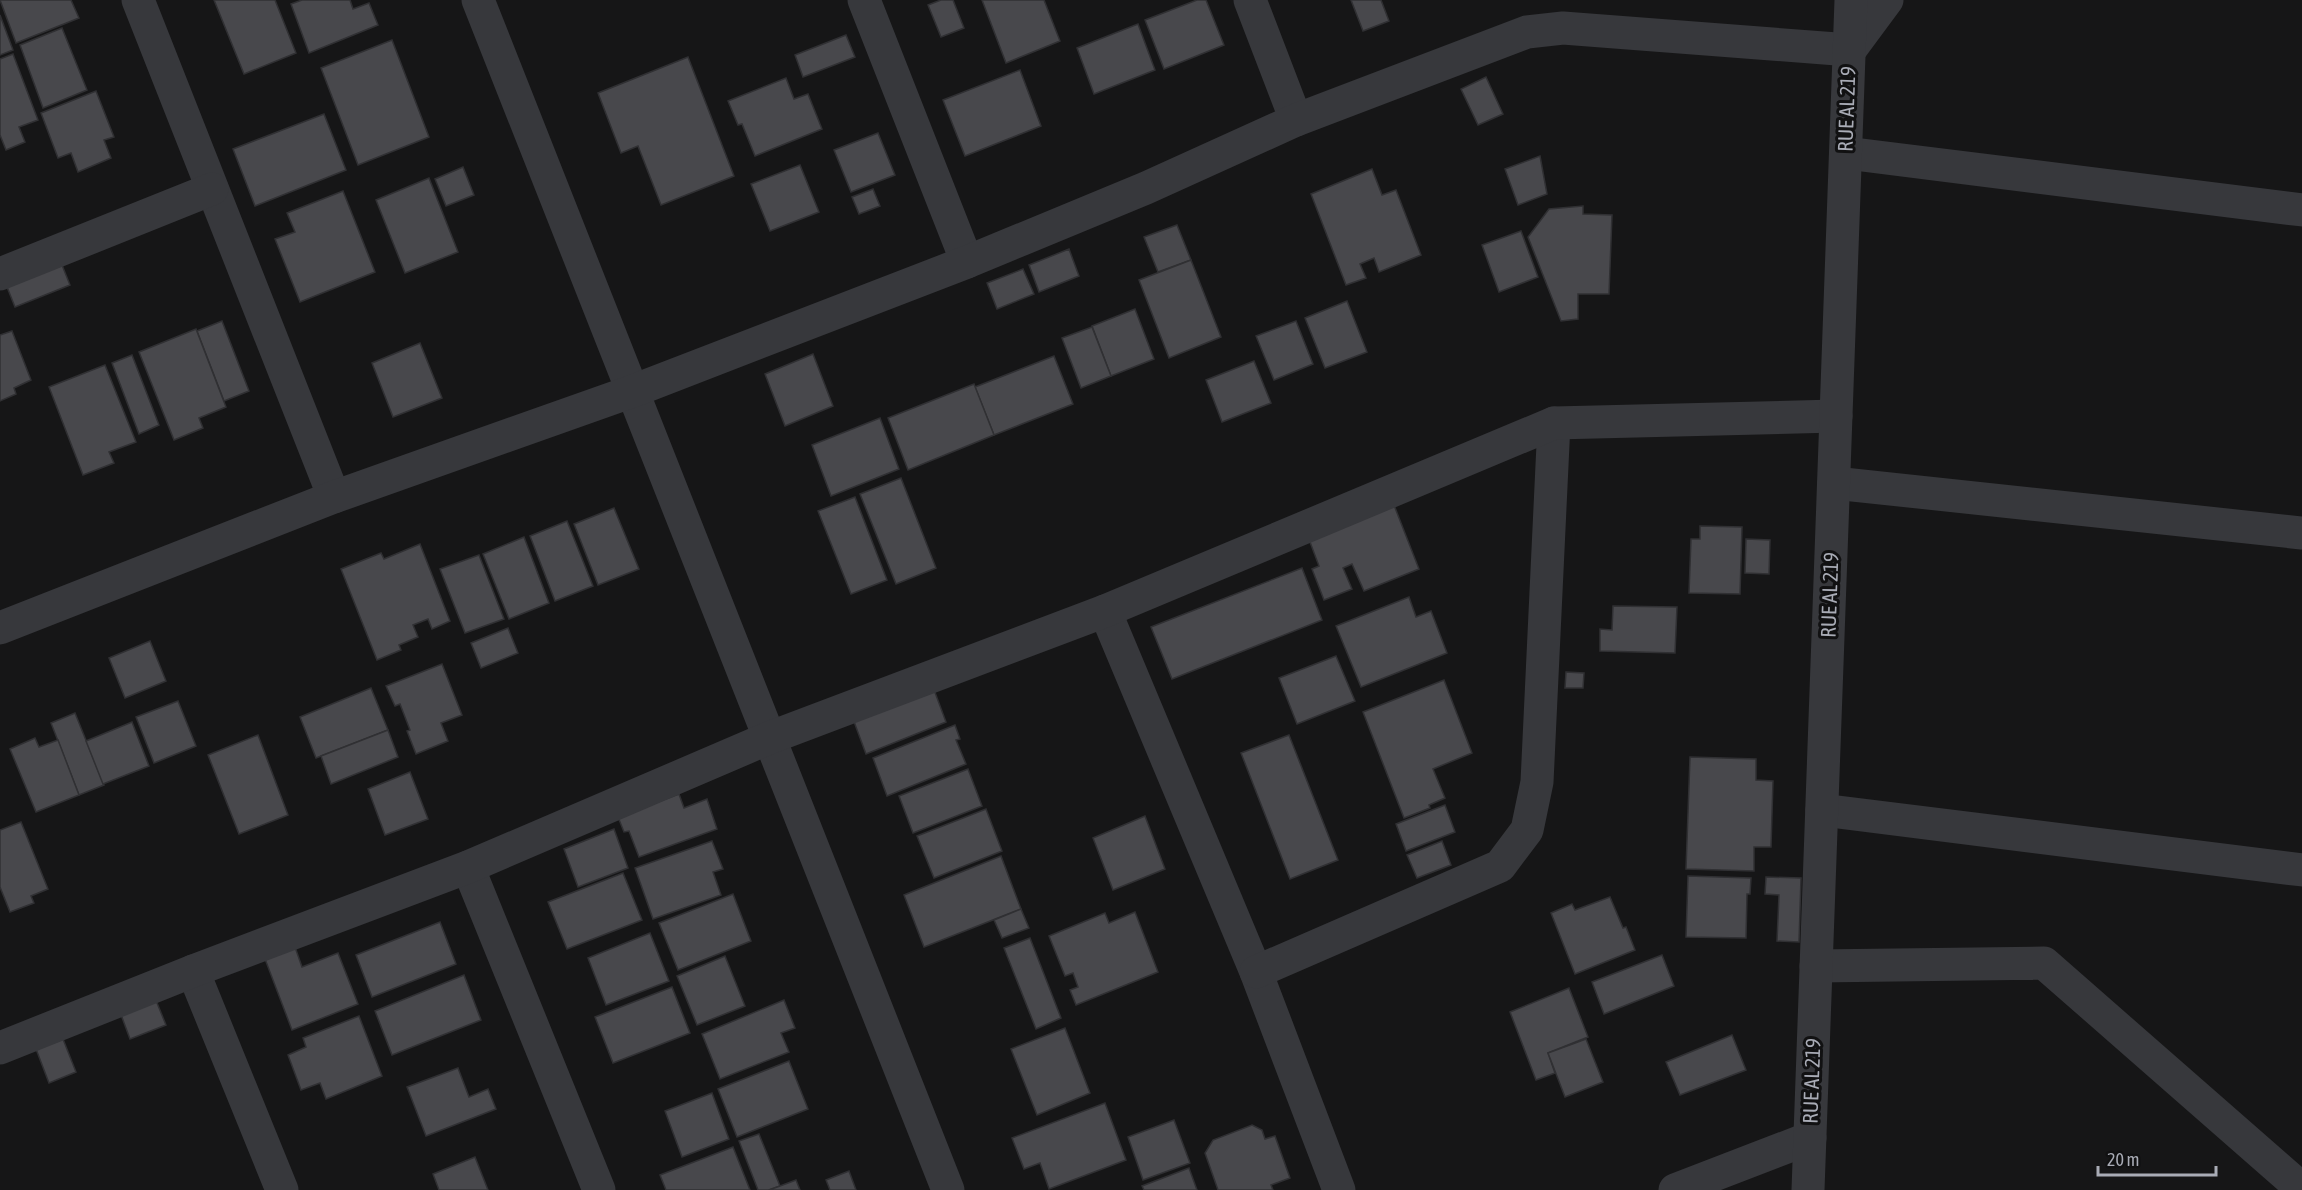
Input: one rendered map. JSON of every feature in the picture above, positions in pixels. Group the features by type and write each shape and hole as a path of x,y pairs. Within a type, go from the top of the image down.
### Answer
{"street":[{"path":"138,0 334,497"},
{"path":"478,0 948,1190"},
{"path":"864,0 967,262"},
{"path":"1250,0 1296,120"},
{"name":"RUE AL 219","path":"1808,1190 1851,0"},
{"path":"0,628 334,497 633,391 967,262 1146,188 1296,120 1527,32 1563,28 1850,50 1887,0"},
{"path":"1846,153 2302,210"},
{"path":"0,274 212,189"},
{"path":"0,1048 193,971 468,867 769,738 1105,611 1554,423 1836,416"},
{"path":"1256,972 1500,866 1527,830 1537,782 1554,423"},
{"path":"1834,483 2302,533"},
{"path":"1105,611 1256,972 1339,1190"},
{"path":"1822,810 2302,870"},
{"path":"468,867 599,1190"},
{"path":"1816,966 2044,963 2302,1189"},
{"path":"193,971 282,1190"},
{"path":"1675,1190 1810,1138"}],"building":[{"path":"0,0 71,0 79,18 16,43"},
{"path":"214,0 275,0 296,53 244,74"},
{"path":"302,0 350,0 353,9 369,3 378,25 309,53 291,4"},
{"path":"941,0 953,0 964,28 941,37 928,5"},
{"path":"982,0 1044,0 1060,41 1006,63"},
{"path":"1197,0 1206,0 1224,45 1164,69 1145,20"},
{"path":"1351,0 1381,0 1389,21 1363,31"},
{"path":"0,15 13,50 0,55"},
{"path":"1138,24 1155,70 1094,94 1077,48"},
{"path":"62,28 87,90 43,108 20,45"},
{"path":"846,35 855,57 803,77 795,55"},
{"path":"392,40 429,137 358,165 321,68"},
{"path":"13,54 38,120 19,127 25,142 6,150 0,135 0,59"},
{"path":"688,57 734,176 661,205 638,146 621,153 598,93"},
{"path":"1020,70 1041,126 965,156 943,100"},
{"path":"1486,77 1503,114 1478,125 1461,89"},
{"path":"786,78 794,99 808,94 822,129 755,156 742,124 738,125 728,101"},
{"path":"96,91 114,137 104,140 111,158 78,172 71,153 58,158 41,113"},
{"path":"324,114 346,170 255,206 233,149"},
{"path":"878,133 895,175 851,192 834,150"},
{"path":"1540,156 1547,194 1518,205 1505,169"},
{"path":"800,165 819,212 770,231 751,184"},
{"path":"463,167 474,195 446,206 435,179"},
{"path":"1372,169 1382,195 1396,190 1421,255 1379,272 1374,258 1360,264 1366,278 1346,285 1311,194"},
{"path":"429,178 458,252 405,273 376,200"},
{"path":"873,189 880,206 859,214 852,197"},
{"path":"343,191 375,272 300,302 275,239 295,232 287,213"},
{"path":"1583,206 1583,214 1612,215 1609,294 1578,294 1578,319 1561,321 1528,237 1549,209"},
{"path":"1177,225 1191,260 1158,272 1144,237"},
{"path":"1521,231 1538,277 1499,292 1482,245"},
{"path":"1069,249 1079,276 1039,292 1029,265"},
{"path":"60,260 70,285 15,307 5,282"},
{"path":"1191,260 1221,337 1169,358 1139,280"},
{"path":"1023,269 1034,294 997,309 987,283"},
{"path":"1347,301 1367,352 1325,368 1305,318"},
{"path":"1135,309 1154,359 1111,376 1092,326"},
{"path":"222,321 249,391 224,401 197,331"},
{"path":"1296,321 1313,364 1274,380 1256,336"},
{"path":"1092,327 1111,376 1081,388 1062,338"},
{"path":"196,329 226,407 199,418 203,428 174,440 139,352"},
{"path":"12,331 31,380 14,388 16,394 0,401 0,335"},
{"path":"420,343 442,398 393,417 372,363"},
{"path":"813,354 833,406 785,426 765,374"},
{"path":"132,355 159,425 139,434 112,363"},
{"path":"1054,356 1073,404 994,435 975,387"},
{"path":"1254,361 1271,403 1222,422 1206,380"},
{"path":"105,365 136,442 109,452 114,463 83,475 49,387"},
{"path":"974,384 994,435 908,470 888,418"},
{"path":"880,418 899,469 831,496 812,445"},
{"path":"901,478 936,568 896,584 860,494"},
{"path":"855,497 887,580 851,594 818,511"},
{"path":"1392,500 1419,569 1364,591 1352,564 1343,568 1352,589 1324,600 1312,569 1319,566 1307,534"},
{"path":"614,508 639,569 598,585 574,524"},
{"path":"567,521 593,586 555,601 530,536"},
{"path":"1700,526 1742,527 1740,594 1689,593 1691,539 1700,539"},
{"path":"524,537 549,603 509,619 483,554"},
{"path":"1746,539 1770,540 1769,574 1745,573"},
{"path":"420,544 450,621 432,629 428,619 413,625 418,637 399,645 401,650 377,660 341,569 381,553 384,559"},
{"path":"479,555 504,619 465,633 440,569"},
{"path":"1302,568 1322,620 1172,679 1151,627"},
{"path":"1409,597 1416,617 1431,611 1447,653 1361,687 1336,626"},
{"path":"1613,606 1677,607 1675,653 1600,651 1600,629 1612,630"},
{"path":"508,628 518,653 481,668 471,643"},
{"path":"150,641 166,681 125,698 109,658"},
{"path":"1336,656 1355,701 1297,724 1279,678"},
{"path":"442,664 462,715 441,723 448,741 416,754 400,704 395,706 386,686"},
{"path":"1566,672 1584,673 1583,688 1565,688"},
{"path":"1444,680 1472,753 1433,769 1445,798 1429,805 1430,808 1404,818 1363,712"},
{"path":"933,687 946,722 866,754 853,719"},
{"path":"371,688 388,730 316,758 300,717"},
{"path":"178,701 196,746 154,763 136,717"},
{"path":"75,713 104,785 79,795 51,723"},
{"path":"132,722 149,766 103,784 86,741"},
{"path":"955,725 960,739 956,740 966,764 887,796 873,758"},
{"path":"388,730 398,757 331,784 321,756"},
{"path":"258,735 288,815 239,834 208,755"},
{"path":"1289,735 1338,860 1290,879 1241,753"},
{"path":"35,738 39,747 58,740 79,795 36,812 10,749"},
{"path":"1690,757 1756,759 1756,780 1773,781 1771,847 1754,847 1754,871 1686,869"},
{"path":"968,769 982,806 913,833 899,796"},
{"path":"410,772 428,819 385,835 368,789"},
{"path":"679,794 684,808 707,799 717,829 639,857 629,831 624,832 618,817"},
{"path":"1445,805 1455,832 1406,851 1396,824"},
{"path":"986,809 1002,851 934,878 917,836"},
{"path":"1145,816 1165,869 1113,890 1093,838"},
{"path":"21,822 48,889 31,896 34,903 10,912 0,887 0,830"},
{"path":"614,829 628,868 578,887 564,849"},
{"path":"712,841 723,869 713,872 721,895 653,919 635,868"},
{"path":"1442,841 1451,865 1417,878 1407,855"},
{"path":"1001,856 1021,909 924,947 904,895"},
{"path":"623,873 642,920 567,949 548,902"},
{"path":"1688,876 1751,878 1750,894 1747,894 1746,938 1686,937"},
{"path":"1766,877 1801,878 1799,942 1777,941 1779,895 1765,894"},
{"path":"733,894 751,941 678,970 659,923"},
{"path":"1610,897 1635,950 1575,974 1551,913 1572,904 1575,910"},
{"path":"1021,909 1029,928 1002,938 994,920"},
{"path":"1135,912 1158,972 1076,1005 1070,990 1078,987 1073,973 1065,976 1049,936 1105,913 1109,923"},
{"path":"440,922 456,964 372,997 356,955"},
{"path":"650,933 669,981 606,1005 588,958"},
{"path":"1030,938 1061,1018 1036,1029 1004,948"},
{"path":"295,947 302,967 338,953 358,1004 292,1030 265,959"},
{"path":"1662,955 1674,986 1604,1014 1592,982"},
{"path":"725,956 745,1006 697,1025 677,976"},
{"path":"464,975 481,1020 392,1055 375,1011"},
{"path":"672,987 690,1033 613,1063 595,1017"},
{"path":"1569,988 1588,1037 1548,1053 1555,1073 1536,1080 1510,1012"},
{"path":"155,998 166,1025 130,1039 120,1012"},
{"path":"784,1000 795,1028 781,1033 789,1052 720,1079 702,1034"},
{"path":"359,1016 382,1076 326,1099 320,1083 301,1090 288,1055 306,1047 303,1038"},
{"path":"1065,1028 1090,1093 1037,1115 1011,1049"},
{"path":"1732,1035 1746,1070 1680,1095 1666,1062"},
{"path":"63,1039 76,1072 49,1083 36,1049"},
{"path":"1586,1039 1603,1082 1565,1097 1548,1053"},
{"path":"789,1061 808,1109 737,1137 718,1089"},
{"path":"458,1068 469,1097 488,1089 496,1109 426,1136 407,1087"},
{"path":"712,1093 729,1139 682,1157 665,1111"},
{"path":"1105,1103 1126,1160 1049,1189 1040,1163 1024,1169 1012,1138"},
{"path":"1174,1120 1190,1163 1143,1180 1128,1137"},
{"path":"1252,1125 1262,1130 1265,1139 1275,1136 1290,1178 1271,1185 1273,1190 1218,1190 1205,1153 1213,1140"},
{"path":"759,1134 780,1186 769,1190 758,1190 739,1141"},
{"path":"733,1147 750,1190 666,1190 660,1175"},
{"path":"475,1157 488,1190 439,1190 433,1174"},
{"path":"1189,1168 1197,1190 1144,1190 1142,1186"},
{"path":"849,1171 856,1190 830,1190 826,1180"},
{"path":"796,1180 800,1190 769,1190 780,1186"}]}
